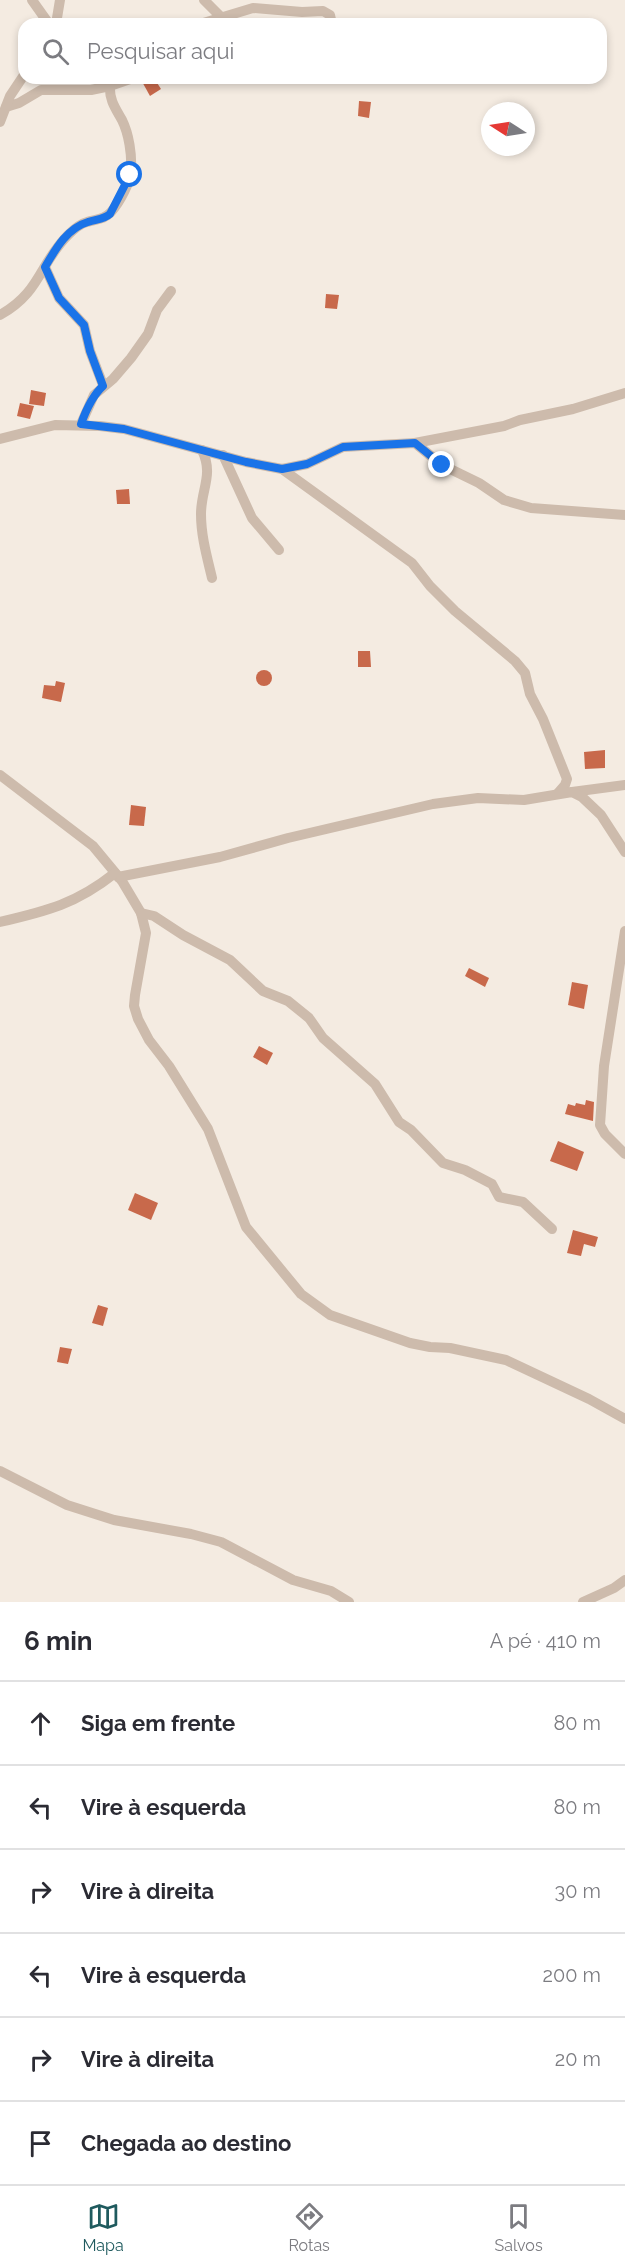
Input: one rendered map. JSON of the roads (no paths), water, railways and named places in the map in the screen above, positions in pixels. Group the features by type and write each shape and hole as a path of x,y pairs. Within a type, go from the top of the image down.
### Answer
{"street":[{"path":"32,0 45,18"},
{"path":"57,18 60,0"},
{"path":"204,0 222,18 253,8 302,12 323,11 331,18"},
{"path":"2,115 19,84"},
{"path":"2,115 41,90 75,91 116,84"},
{"path":"0,315 25,297 58,246 70,232 110,214 130,175 131,164 126,128 114,108 110,86"},
{"path":"45,267 59,298 84,325 90,351 103,386"},
{"path":"81,424 94,395 113,379 131,358 148,334 158,310 171,291"},
{"path":"282,469 307,464 343,447 415,443 484,430 573,409 625,393"},
{"path":"0,439 55,425 81,424 124,429 282,469 412,563 454,611 515,661 525,673 530,694 543,718 572,792 582,797 601,815 625,852"},
{"path":"415,443 442,465 465,475 504,500 531,508 625,515"},
{"path":"202,450 208,464 201,522 212,578"},
{"path":"223,455 252,518 279,550"},
{"path":"0,775 93,846 117,875 141,913 146,933 135,995 134,1006 138,1019 149,1040 174,1073 208,1129 246,1227 301,1294 330,1315 410,1342 506,1360 589,1399 625,1419"},
{"path":"558,793 565,785 567,778"},
{"path":"0,922 61,906 117,875 220,857 288,838 444,802 478,798 524,800 558,793 625,785"},
{"path":"141,913 154,916 230,960 263,991 288,1001 309,1018 323,1038 375,1083 399,1122 411,1130 443,1163 465,1170 492,1184 499,1197 523,1202 552,1229"},
{"path":"625,931 604,1065 600,1125 605,1134 625,1154"},
{"path":"0,1471 67,1505 114,1520 221,1542 293,1580 331,1591 349,1602"},
{"path":"583,1602 614,1588 625,1580"}]}
